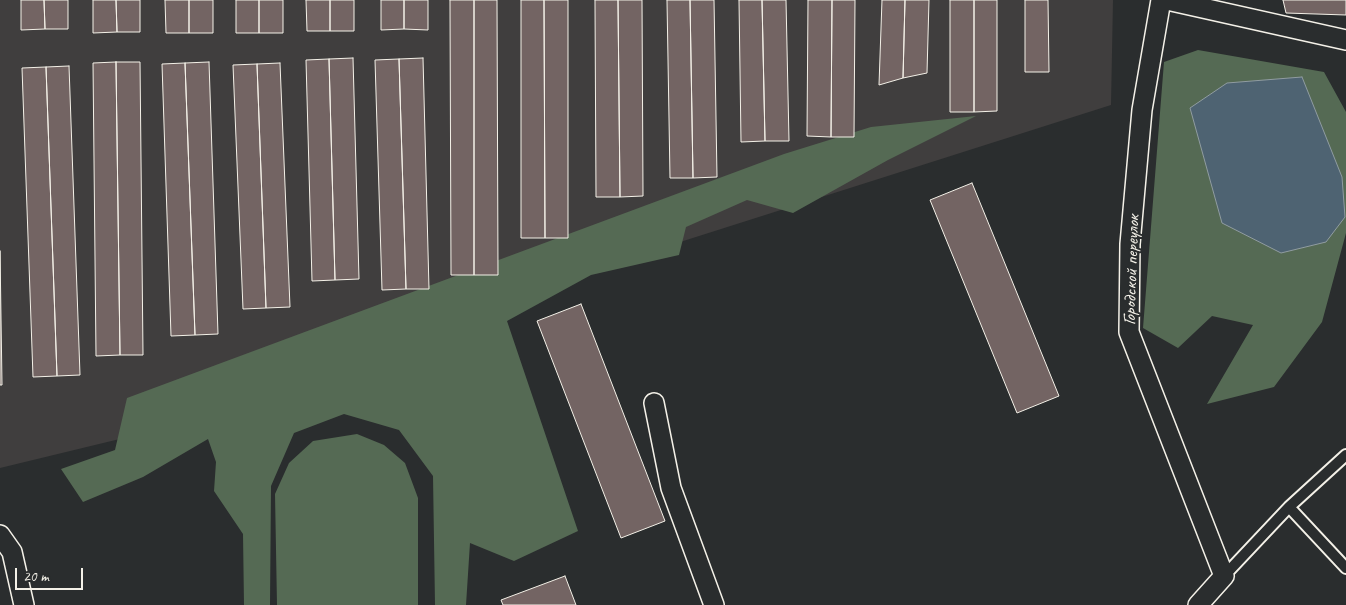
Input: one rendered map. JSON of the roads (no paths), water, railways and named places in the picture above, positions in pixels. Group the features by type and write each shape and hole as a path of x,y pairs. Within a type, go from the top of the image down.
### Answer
{"street":[{"name":"Городской переулок","path":"1161,0 1142,110 1130,244 1129,332 1224,576"},
{"path":"1167,0 1346,40"},
{"path":"654,403 671,488 714,605"},
{"path":"0,535 12,552 24,605"},
{"path":"1198,605 1224,576"}],"lane":[{"path":"1224,576 1289,507 1346,455"},
{"path":"1289,507 1346,568"}],"water":[{"path":"1302,77 1342,177 1345,217 1326,242 1281,253 1222,223 1190,108 1227,83"}]}
